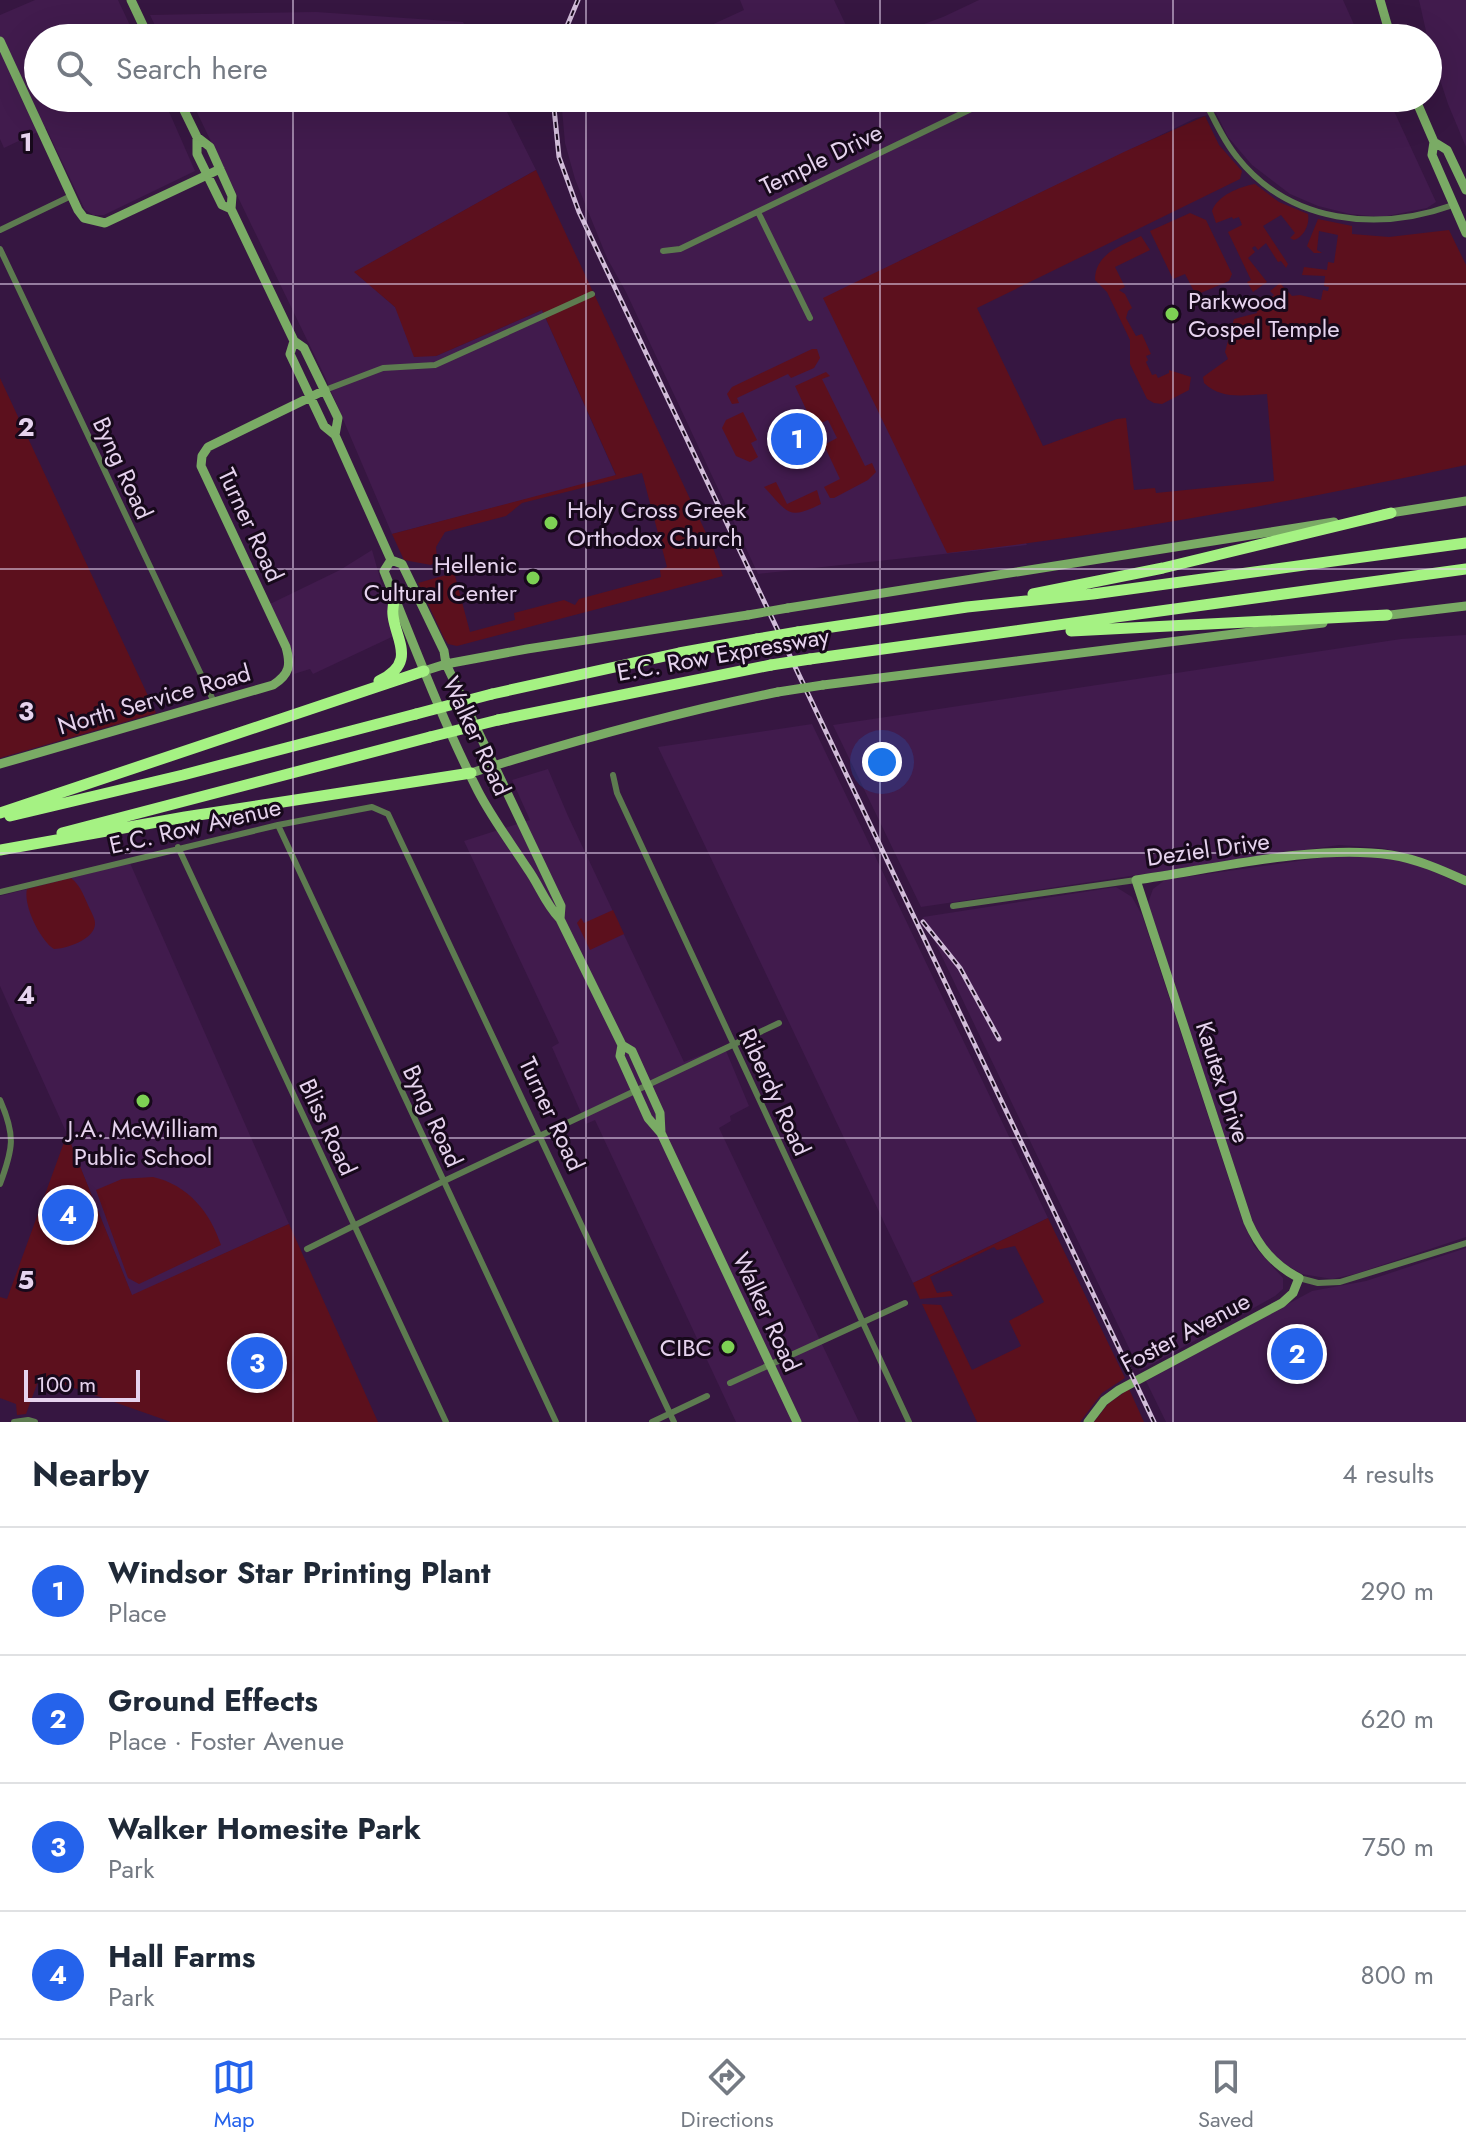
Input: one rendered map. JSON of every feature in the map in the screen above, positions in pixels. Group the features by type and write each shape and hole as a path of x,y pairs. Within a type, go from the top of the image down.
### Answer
{"highway":[{"path":"967,607 1163,568 1391,513"},
{"name":"E.C. Row Expressway","path":"0,819 183,775 492,694 679,653 967,607 1093,594 1466,543"},
{"name":"E.C. Row Expressway","path":"0,850 498,720 771,665 1466,569"},
{"path":"339,700 386,678 400,665 401,648 392,607 395,599"},
{"path":"1007,634 1387,615"},
{"path":"0,813 424,671"},
{"path":"0,850 185,817 471,773"}],"main road":[{"path":"131,0 142,24"},
{"path":"1380,0 1387,24"},
{"path":"0,41 24,93"},
{"path":"33,112 84,218 105,223 220,169"},
{"name":"Walker Road","path":"185,112 197,137 197,154 222,205 231,209"},
{"path":"1421,112 1434,142 1432,155 1466,233"},
{"name":"Walker Road","path":"197,137 210,147 232,196 231,209 294,341 304,348 338,418 335,435"},
{"path":"1434,142 1447,150 1466,190"},
{"path":"1453,205 1466,199"},
{"name":"Walker Road","path":"294,341 290,354 324,426 335,435 391,560 402,564 444,651 446,664 561,906 560,919"},
{"path":"310,397 325,390"},
{"name":"Turner Road","path":"273,685 285,677 290,668 286,647 201,466 202,456 208,447 310,397"},
{"path":"424,671 446,664 788,608 1466,501"},
{"name":"Walker Road","path":"391,560 384,571 424,671 471,773 503,834 529,870 547,905 560,919 622,1045 632,1051 660,1113 661,1133"},
{"path":"471,773 599,734 778,692 1466,606"},
{"name":"North Service Road","path":"0,764 273,685"},
{"name":"Deziel Drive","path":"1136,880 1292,857 1357,852 1414,860 1466,881"},
{"name":"Kautex Drive","path":"1136,880 1248,1222 1267,1255 1299,1278"},
{"name":"Walker Road","path":"622,1045 620,1056 648,1118 661,1133 797,1422"},
{"name":"Foster Avenue","path":"1088,1422 1104,1401 1119,1390 1282,1303 1293,1293 1299,1278"}],"street":[{"name":"Temple Drive","path":"663,251 680,249 965,112"},
{"path":"1209,112 1220,135 1238,159 1275,192 1298,204 1339,217 1366,221 1424,215 1453,205"},
{"path":"0,230 71,196"},
{"path":"758,212 810,318"},
{"name":"Byng Road","path":"0,249 214,702"},
{"path":"325,390 383,368 435,365 592,294"},
{"name":"Riberdy Road","path":"613,775 617,793 909,1422"},
{"name":"E.C. Row Avenue","path":"0,892 178,847 372,807 388,814 394,823"},
{"name":"Turner Road","path":"394,823 674,1422"},
{"name":"Byng Road","path":"278,825 556,1422"},
{"name":"Bliss Road","path":"178,847 446,1422"},
{"name":"Deziel Drive","path":"953,906 1136,880"},
{"path":"307,1249 779,1023"},
{"path":"0,1100 11,1131 11,1152 0,1184"},
{"path":"1299,1278 1318,1283 1340,1282 1466,1243"},
{"path":"730,1383 905,1303"},
{"path":"652,1422 707,1396"},
{"path":"14,1422 35,1422"}],"shaded area":[{"path":"35,0 118,0 129,24 24,24 24,112 169,112 195,171 104,215 93,215 85,210 46,128 4,148 0,139 0,15"},
{"path":"740,0 834,0 845,24 714,24 744,10"},
{"path":"979,0 1343,0 1354,24 924,24"},
{"path":"1419,0 1466,0 1466,147 1442,86 1442,24 1424,24"},
{"path":"316,12 464,24 154,24 150,15"},
{"path":"197,112 507,112 536,170 355,272 395,307 436,356 542,310 616,476 392,534 325,377"},
{"path":"562,112 1394,112 1436,202 1427,208 1382,217 1350,214 1318,206 1290,194 1252,165 1228,137 1216,113 1196,118 899,261 1027,545 758,574 626,292 607,258 575,179 565,143"},
{"path":"1205,116 1219,145 1242,171 1240,179 977,308 1043,446 1126,418 1134,490 1155,488 1156,493 1274,481 1267,394 1218,392 1204,383 1203,377 1228,359 1225,352 1234,319 1257,313 1255,300 1260,297 1265,302 1274,295 1270,291 1280,283 1292,296 1321,300 1323,290 1328,291 1329,287 1324,286 1325,276 1302,275 1304,267 1327,270 1328,262 1334,263 1338,235 1319,231 1317,250 1322,253 1314,253 1307,246 1318,219 1352,226 1352,234 1389,237 1449,230 1466,265 1466,465 1208,515 947,553 823,298"},
{"path":"536,170 713,548 723,576 457,646 448,644 444,638 418,583 467,569 469,572 455,576 470,632 515,620 514,613 564,600 575,605 579,599 661,577 660,570 667,567 642,473 522,503 506,516 445,532 436,547 437,559 431,565 404,560 392,534 616,475 542,310 436,356 414,357 395,307 354,272"},
{"path":"1255,184 1279,202 1308,214 1308,218 1303,233 1294,240 1290,238 1295,233 1281,215 1263,226 1288,264 1286,268 1281,261 1278,262 1266,243 1258,250 1255,246 1252,248 1255,252 1248,258 1267,282 1253,292 1247,282 1251,280 1228,232 1242,225 1239,217 1216,223 1212,211 1224,196"},
{"path":"1190,213 1206,220 1232,274 1229,281 1196,295 1185,274 1173,279 1150,231"},
{"path":"1141,236 1150,250 1115,267 1125,287 1119,290 1125,294 1132,308 1126,318 1136,336 1142,334 1151,354 1146,356 1146,362 1152,375 1156,374 1158,378 1169,373 1169,370 1191,377 1189,390 1162,404 1147,399 1130,364 1130,340 1107,292 1095,280 1104,257"},
{"path":"817,349 820,358 814,368 791,378 788,374 737,398 739,403 732,404 727,394 732,387"},
{"path":"826,372 830,376 822,379 865,466 872,463 876,472 868,480 834,498 830,498 824,487 840,479 824,445 837,438 828,420 814,426 795,386"},
{"path":"0,378 156,713 0,758"},
{"path":"743,412 757,440 751,443 758,457 750,462 736,456 722,428 726,420"},
{"path":"776,482 787,504 817,490 821,504 801,512 789,511 764,487"},
{"path":"372,550 396,635 313,674 310,669 294,674 295,657 270,604 340,570"},
{"path":"1466,635 1466,876 1409,854 1382,848 1339,845 921,907 833,725 1401,639"},
{"path":"812,724 1048,1218 913,1283 658,747"},
{"path":"548,769 684,1062 724,1046 749,1106 730,1116 731,1121 719,1128 859,1422 736,1422 595,1120 586,1124 552,1047 559,1043 464,841 530,820 512,780"},
{"path":"1340,855 1397,860 1466,886 1466,1237 1332,1279 1302,1274 1275,1258 1256,1232 1148,903 1153,889 1165,880"},
{"name":"J.A. McWilliam Public School","path":"130,863 289,1224 132,1296 67,1134 0,986 0,896"},
{"path":"71,878 81,890 92,914 94,929 79,942 54,949 34,922 26,896 27,889"},
{"path":"1116,887 1132,897 1142,915 1243,1222 1254,1246 1283,1278 1283,1289 1275,1296 1140,1371 923,917"},
{"path":"613,910 624,934 590,950 577,923 581,918 584,923"},
{"path":"67,1134 132,1295 289,1224 378,1422 171,1422 40,1376 26,1414 17,1415 16,1404 0,1398 0,1297 7,1299"},
{"path":"153,1177 177,1186 196,1202 211,1222 221,1245 139,1284 128,1278 96,1190 122,1179"},
{"path":"1048,1218 1125,1378 1102,1393 1080,1422 977,1422 922,1304 941,1305 972,1370 1021,1346 1009,1321 1044,1302 1015,1246 997,1250 994,1247 930,1277 937,1293 950,1291 953,1296 920,1299 913,1283"},
{"path":"1466,1248 1466,1422 1166,1422 1146,1381 1312,1291 1366,1281"},
{"path":"1129,1389 1144,1422 1094,1422 1108,1404"}],"railway":[{"path":"568,24 578,0"},
{"path":"554,112 559,157 579,212 1154,1422"},
{"path":"923,922 960,968 999,1039"}],"place":[{"name":"Parkwood Gospel Temple","path":"1172,314"},
{"name":"Windsor Star Printing Plant","path":"797,439"},
{"name":"Holy Cross Greek Orthodox Church","path":"551,523"},
{"name":"Hellenic Cultural Center","path":"533,578"},
{"name":"J.A. McWilliam Public School","path":"143,1101"},
{"name":"Hall Farms","path":"68,1215"},
{"name":"CIBC","path":"728,1347"},
{"name":"Ground Effects","path":"1297,1354"},
{"name":"Walker Homesite Park","path":"257,1363"}]}
